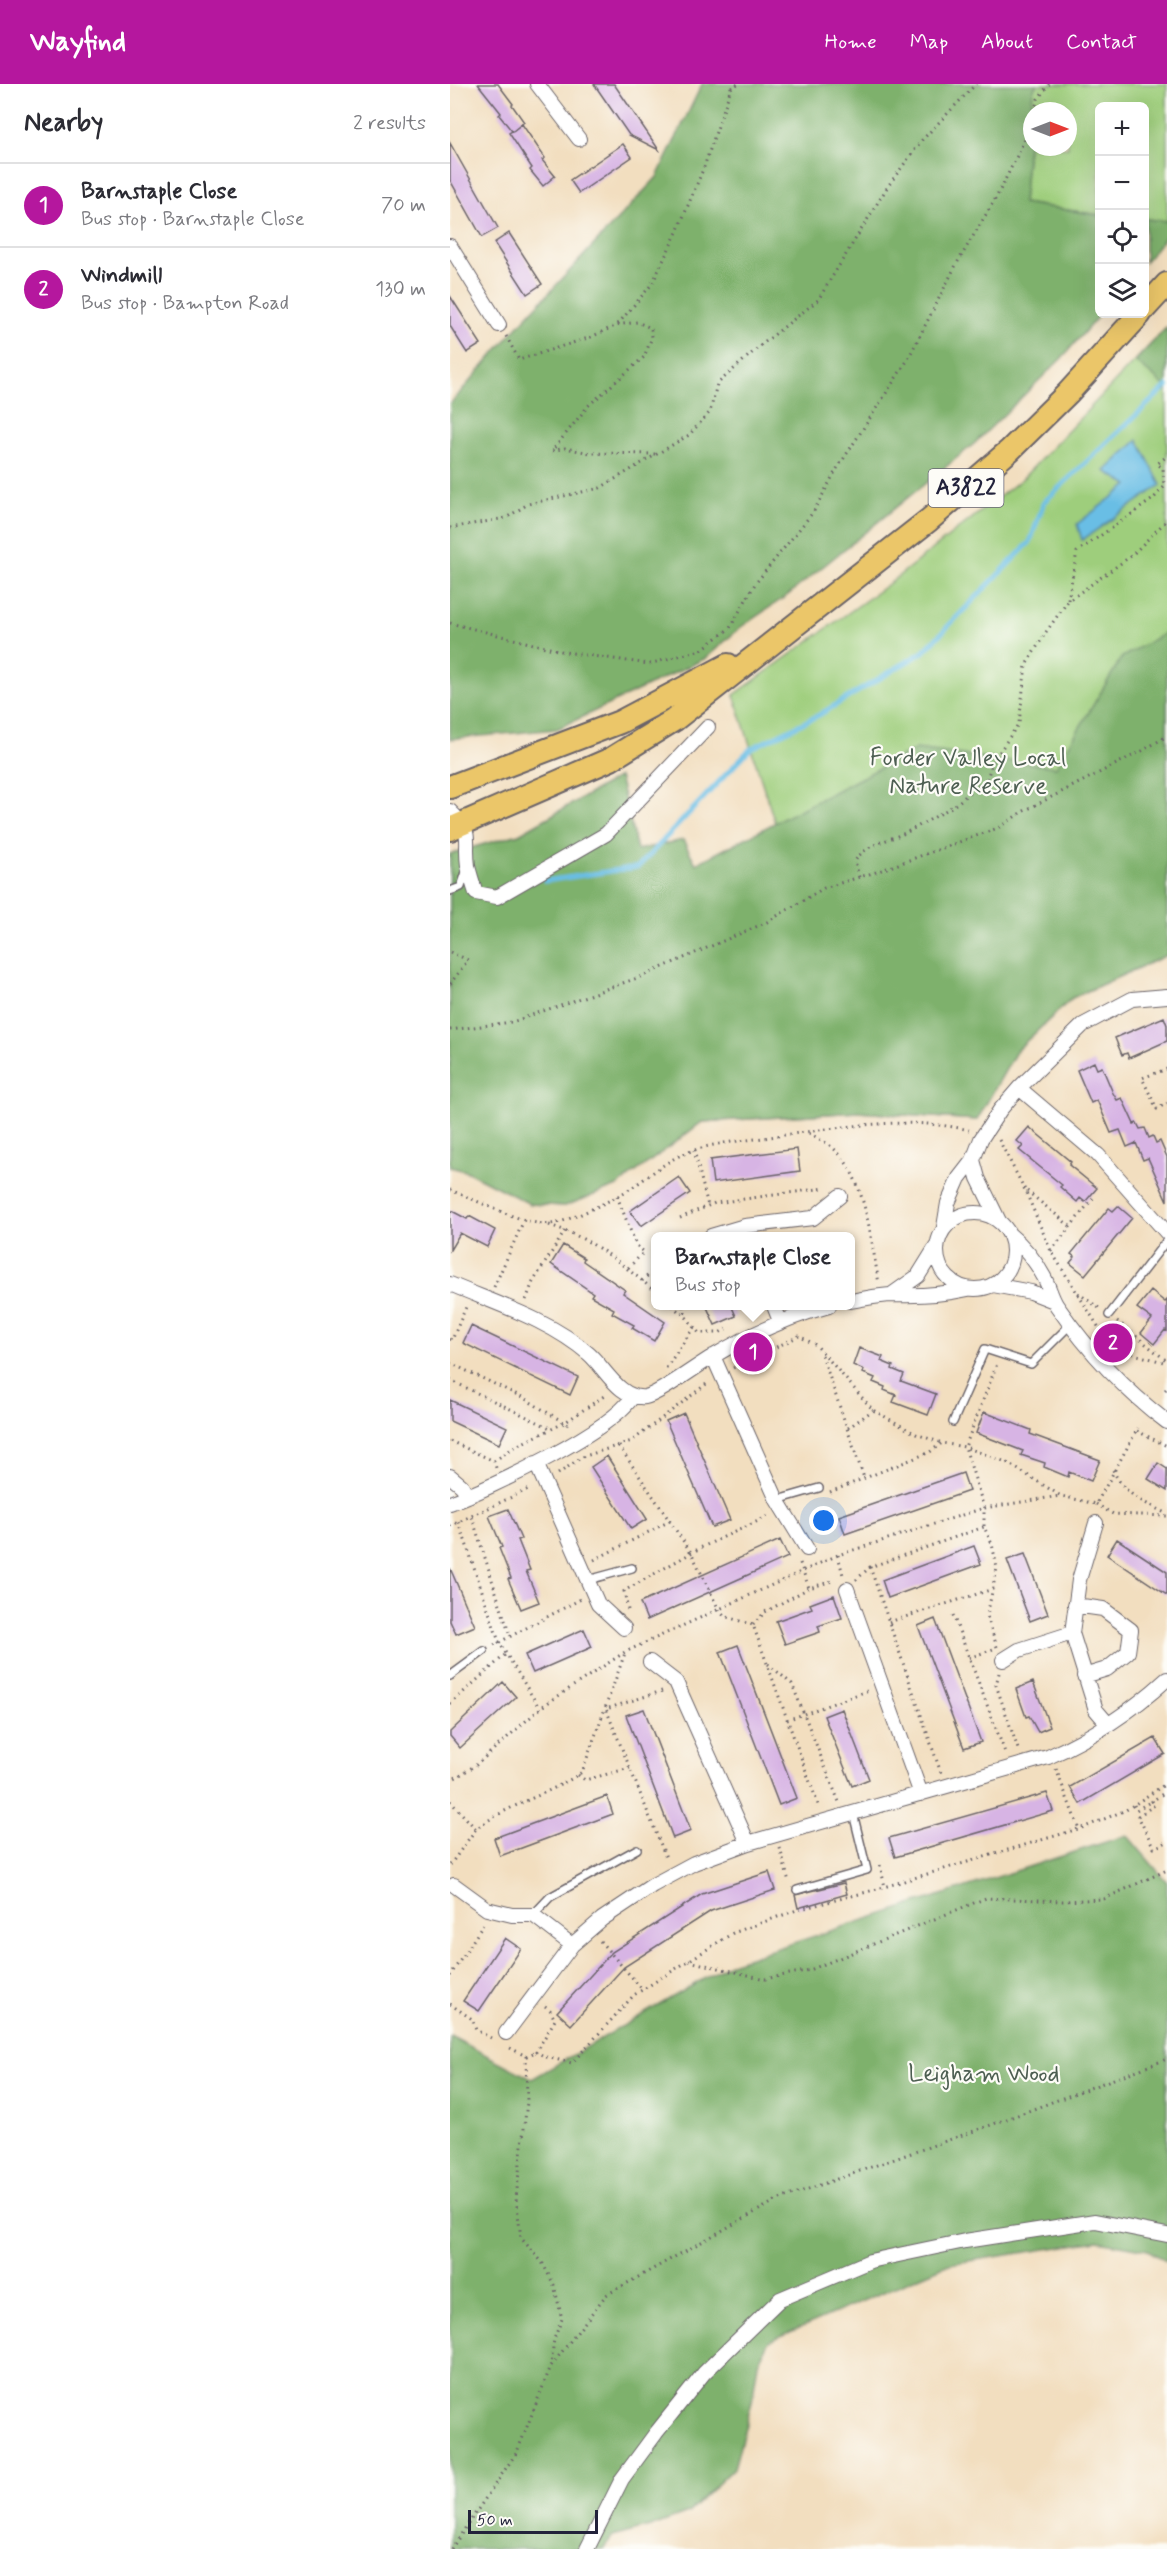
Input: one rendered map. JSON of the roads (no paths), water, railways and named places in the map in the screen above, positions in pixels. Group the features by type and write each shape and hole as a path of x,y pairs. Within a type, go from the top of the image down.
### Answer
{"main road":[{"path":"1149,304 1167,284"},
{"name":"A3822","path":"455,821 611,759 674,720 929,520 1010,450 1068,393 1136,318"},
{"name":"A3822","path":"450,787 620,722 660,699 774,642"}],"street":[{"path":"537,84 579,139"},
{"path":"450,246 499,325"},
{"path":"455,821 469,837 468,865 476,893 497,897 606,834 708,727"},
{"path":"886,1296 918,1276 936,1247 944,1227 948,1203 959,1178 973,1160 1000,1110 1019,1088 1083,1025 1132,999 1167,996"},
{"path":"1019,1088 1098,1155 1167,1233"},
{"path":"973,1160 978,1178 999,1221 1030,1255 1044,1277 1054,1301 1070,1324 1104,1368 1138,1400 1167,1422"},
{"path":"747,1231 813,1218 844,1191"},
{"path":"944,1227 956,1218 970,1213 986,1214 999,1221"},
{"path":"855,1300 886,1296 941,1295 993,1285 1006,1274 1010,1267 1013,1251 1010,1234"},
{"path":"936,1247 938,1263 946,1278 968,1290"},
{"path":"450,1284 521,1313 558,1332 589,1354 618,1386 633,1396 647,1397 713,1356 780,1321 814,1310"},
{"path":"993,1285 1031,1292 1054,1301"},
{"path":"776,1310 780,1321"},
{"path":"713,1356 780,1505 807,1549"},
{"path":"450,1503 536,1463 584,1435 613,1418 633,1396"},
{"path":"536,1463 598,1604 630,1632"},
{"path":"450,1476 462,1486 468,1496"},
{"path":"1096,1523 1079,1580 1072,1633 1096,1710 1107,1724"},
{"path":"847,1589 921,1794"},
{"path":"1075,1605 1103,1610 1131,1630 1128,1652 1107,1669 1084,1676"},
{"path":"1003,1660 1019,1650 1072,1633"},
{"path":"650,1662 678,1686 748,1843"},
{"path":"506,2033 572,1945 590,1929 653,1885 673,1874 694,1863 748,1843 1051,1756 1078,1743 1107,1724 1167,1679"},
{"path":"454,1885 487,1909 512,1915 533,1915 572,1945"},
{"path":"587,2549 622,2479 656,2433 704,2373 780,2299 870,2261 965,2241 1095,2221 1167,2235"}],"lane":[{"path":"450,891 461,887 468,865"},
{"path":"1109,1315 1167,1240"},
{"path":"953,1422 985,1349 1031,1364 1070,1324"},
{"path":"780,1505 821,1491"},
{"path":"590,1586 632,1568"},
{"path":"450,1676 484,1651"},
{"path":"794,1889 867,1870 849,1814"},
{"path":"533,1915 550,1897 637,1849"}],"water":[{"path":"1138,440 1161,485 1082,540 1077,524 1128,485 1105,471"}],"waterway":[{"path":"545,881 638,867 750,749 819,715 923,652 1030,542 1044,502 1167,386"}],"place":[{"name":"Windmill","path":"1113,1343"},
{"name":"Barnstaple Close","path":"753,1352"}],"park label":[{"name":"Forder Valley Local Nature Reserve","path":"968,772"},
{"name":"Leigham Wood","path":"984,2074"}]}
